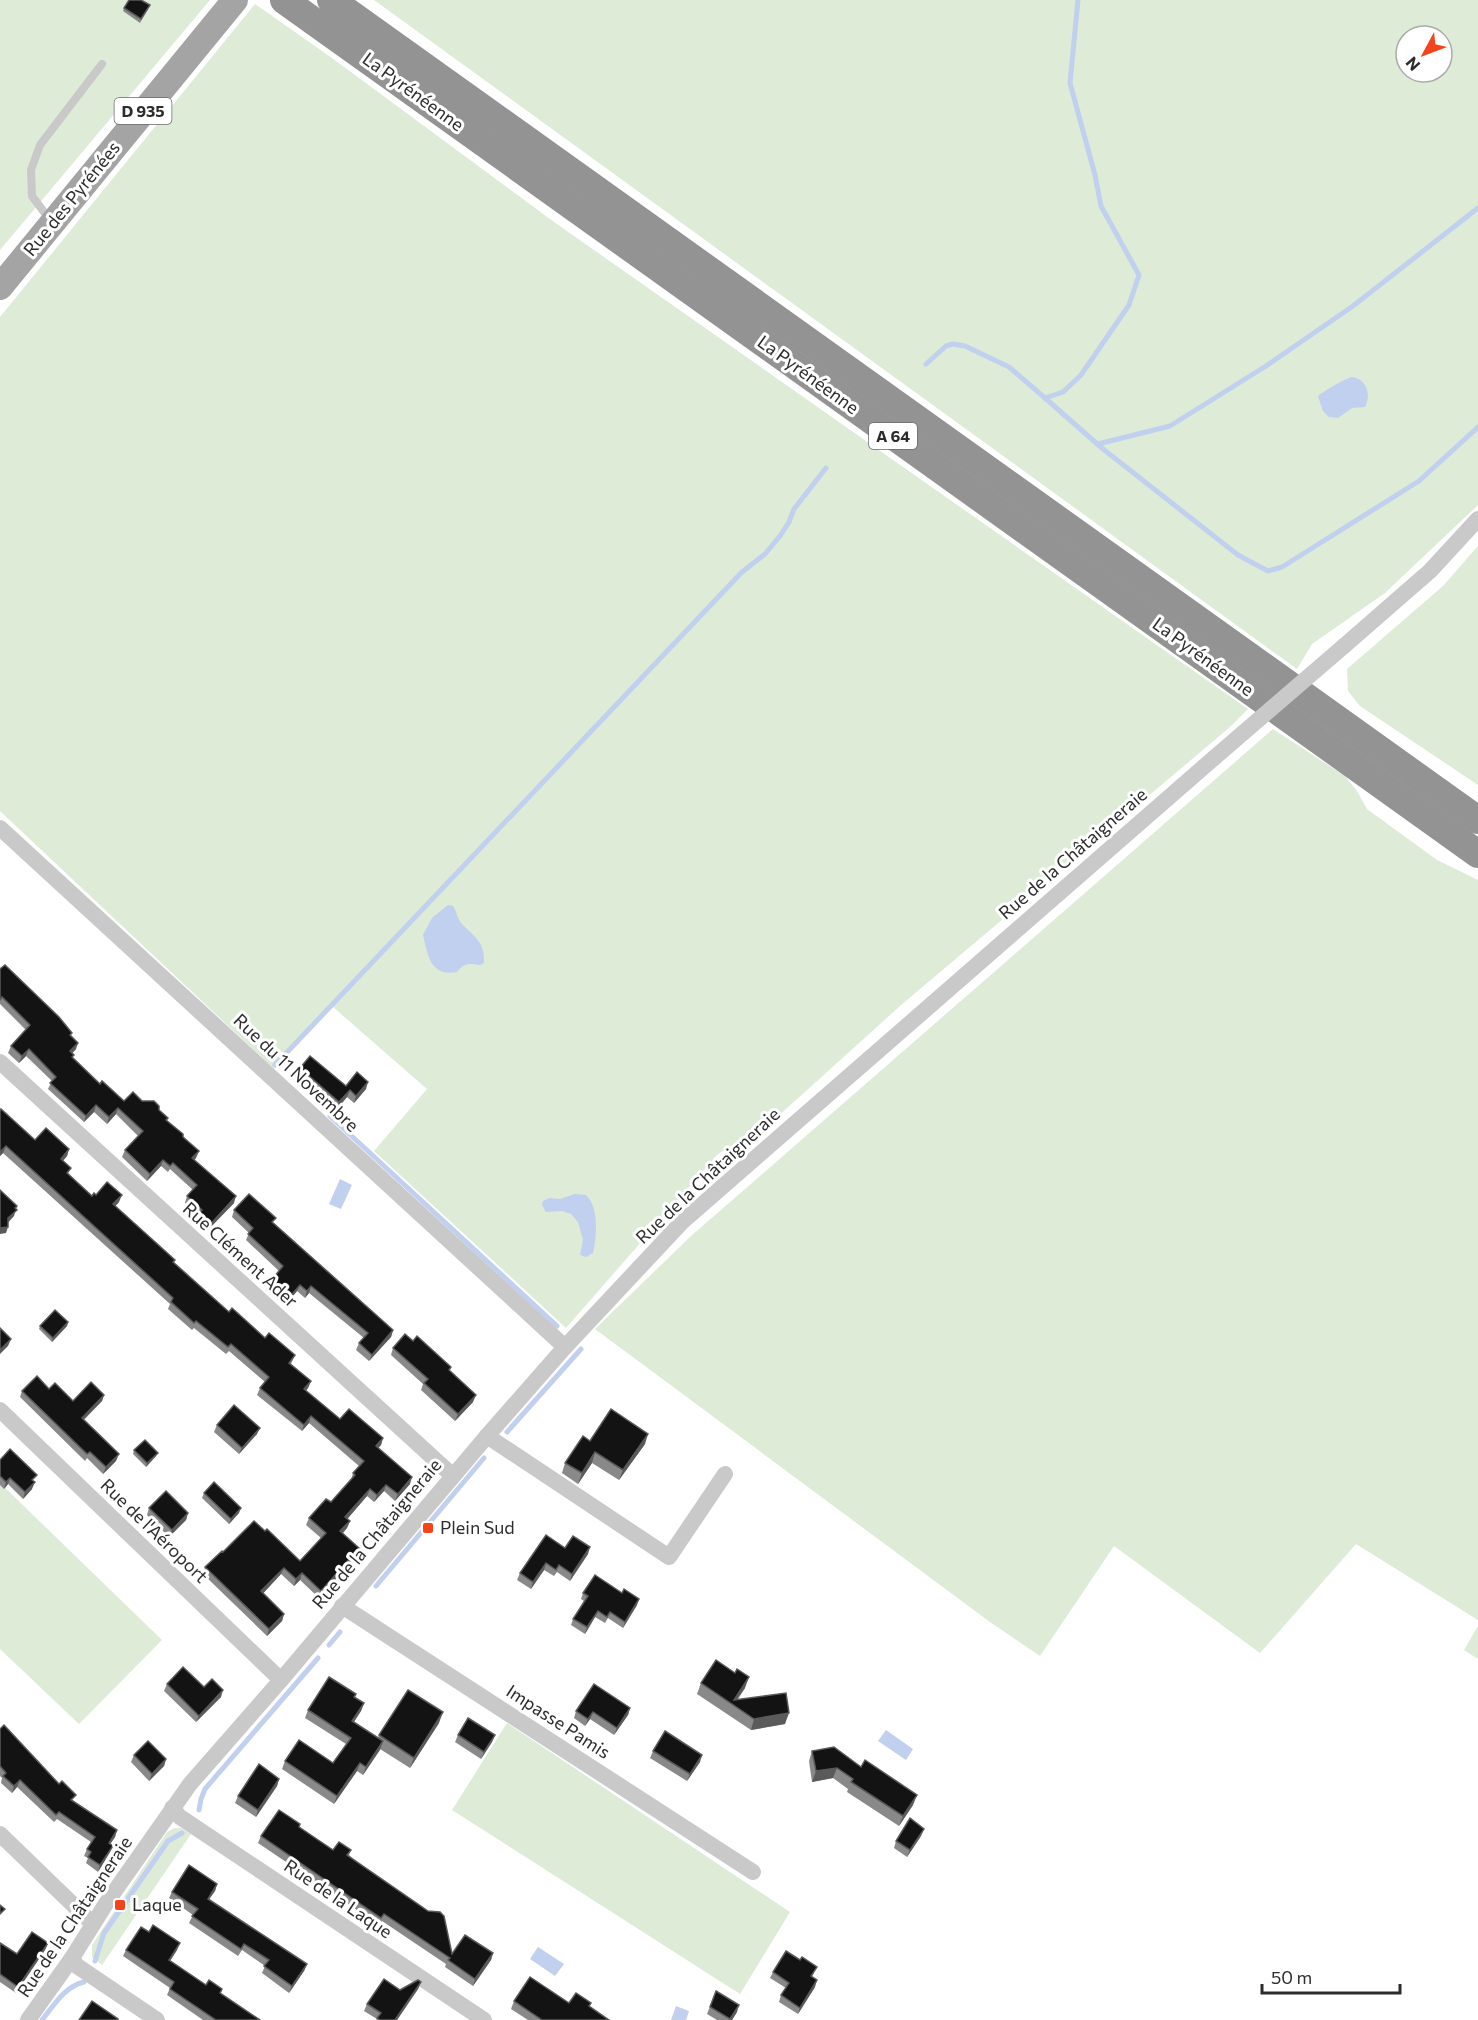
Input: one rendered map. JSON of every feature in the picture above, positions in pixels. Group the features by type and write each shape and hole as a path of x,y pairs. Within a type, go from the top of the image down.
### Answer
{"highway":[{"name":"La Pyrénéenne","path":"284,0 1478,854"},
{"name":"La Pyrénéenne","path":"331,0 1478,820"}],"main road":[{"name":"Rue des Pyrénées","path":"0,287 235,0"}],"street":[{"name":"Rue de la Châtaigneraie","path":"28,2020 190,1784 565,1347 682,1222 1430,571 1478,519"},
{"name":"Rue du 11 Novembre","path":"0,828 565,1347"},
{"name":"Rue Clément Ader","path":"0,1062 453,1476"},
{"name":"Rue de l'Aéroport","path":"0,1410 281,1680"},
{"path":"487,1437 669,1557 724,1474"},
{"name":"Impasse Pamis","path":"342,1606 753,1872"},
{"name":"Rue de la Laque","path":"172,1808 180,1816 484,2020"},
{"path":"0,1834 93,1924"},
{"path":"72,1958 77,1966 157,2020"}],"lane":[{"path":"52,222 32,196 31,170 40,145 102,64"}],"green space":[{"path":"0,0 210,0 0,250"},
{"path":"374,0 1478,0 1478,505 1385,593 1312,644 1297,669"},
{"path":"255,4 554,222 1248,709 1230,727 900,1006 775,1119 718,1154 566,1328 374,1151 427,1089 333,1007 274,1069 0,811 0,317"},
{"path":"1478,546 1478,785 1360,706 1348,691 1347,669 1443,586"},
{"path":"1273,729 1345,776 1367,809 1437,860 1478,880 1478,1620 1356,1544 1260,1653 1114,1546 1040,1656 990,1622 595,1329 691,1236"},
{"path":"0,1483 162,1640 79,1724 0,1649"},
{"path":"1478,1626 1478,1659 1464,1650"},
{"path":"507,1723 790,1912 740,1994 452,1810"},
{"path":"181,1828 191,1834 102,1965 92,1957 92,1945 167,1832"}],"water":[{"path":"1351,377 1360,380 1368,392 1365,407 1352,408 1338,418 1329,417 1323,411 1318,396"},
{"path":"448,905 453,906 461,923 481,944 484,963 467,964 457,972 448,973 436,968 432,963 423,935 432,918"},
{"path":"340,1179 352,1185 341,1209 329,1204"},
{"path":"575,1194 586,1195 595,1214 596,1231 593,1253 586,1257 580,1255 583,1240 578,1222 571,1214 562,1211 546,1212 542,1205 543,1201 549,1198 560,1199"},
{"path":"886,1730 913,1749 906,1760 878,1741"},
{"path":"538,1947 564,1964 555,1976 530,1959"},
{"path":"676,2006 689,2011 686,2020 671,2020"}],"building":[{"path":"129,0 141,0 150,5 141,19 124,8"},
{"path":"5,965 59,1017 72,1033 70,1035 78,1043 70,1051 74,1055 72,1057 100,1084 102,1081 124,1101 133,1092 142,1101 154,1101 159,1106 159,1110 168,1118 166,1120 199,1151 192,1158 236,1196 208,1227 196,1216 202,1210 187,1196 197,1185 173,1163 170,1166 163,1160 150,1174 125,1150 143,1131 118,1108 109,1117 96,1105 86,1116 50,1083 56,1077 29,1049 22,1056 11,1046 30,1025 2,997 0,1000 0,969"},
{"path":"310,1056 346,1086 357,1072 368,1082 356,1096 350,1090 339,1102 300,1068"},
{"path":"1,1109 35,1140 46,1128 69,1149 61,1159 71,1168 67,1173 92,1196 94,1193 96,1195 107,1182 122,1195 113,1204 229,1312 232,1308 265,1338 269,1333 295,1355 289,1363 311,1381 304,1389 340,1419 349,1409 383,1438 376,1446 412,1477 398,1494 386,1485 377,1495 370,1489 345,1517 350,1521 340,1531 359,1548 321,1591 302,1573 296,1579 284,1568 261,1591 284,1614 269,1629 205,1567 254,1521 265,1531 267,1529 300,1561 326,1533 309,1518 326,1499 331,1502 364,1461 311,1416 304,1425 260,1388 269,1377 231,1344 228,1347 196,1321 194,1323 171,1302 173,1298 6,1146 0,1152"},
{"path":"0,1190 17,1206 15,1208 17,1210 8,1218 8,1227 0,1228"},
{"path":"249,1194 276,1218 272,1222 393,1330 372,1355 359,1343 368,1333 311,1286 307,1291 300,1285 287,1300 269,1283 283,1266 248,1234 253,1228 234,1210"},
{"path":"55,1310 68,1322 53,1338 40,1326"},
{"path":"0,1328 11,1339 0,1350"},
{"path":"405,1334 413,1341 417,1336 451,1367 449,1370 476,1395 458,1414 424,1383 428,1379 393,1348"},
{"path":"37,1376 49,1389 55,1383 73,1401 91,1382 104,1395 82,1418 119,1454 106,1467 90,1452 87,1454 22,1391"},
{"path":"234,1405 260,1428 242,1448 217,1425"},
{"path":"611,1409 648,1434 623,1470 595,1452 582,1473 565,1463 583,1436 590,1441"},
{"path":"145,1440 158,1453 147,1463 134,1450"},
{"path":"10,1449 37,1475 32,1480 35,1482 25,1492 10,1478 6,1482 0,1476 0,1460"},
{"path":"214,1482 241,1508 231,1519 204,1493"},
{"path":"166,1491 188,1513 172,1530 149,1508"},
{"path":"546,1535 565,1548 573,1536 590,1547 572,1574 559,1565 556,1570 546,1563 533,1582 520,1573"},
{"path":"595,1575 622,1593 624,1589 639,1599 625,1622 610,1612 607,1617 598,1611 587,1627 573,1619 588,1596 583,1593"},
{"path":"716,1660 735,1673 737,1669 749,1677 734,1700 786,1693 789,1713 754,1719 701,1683"},
{"path":"183,1667 204,1687 212,1679 223,1690 199,1716 167,1684"},
{"path":"329,1677 356,1694 354,1697 364,1703 352,1721 383,1741 366,1767 360,1763 337,1796 285,1761 299,1740 333,1763 351,1738 308,1710"},
{"path":"594,1684 630,1708 617,1728 593,1712 588,1719 576,1711"},
{"path":"408,1690 443,1712 414,1758 379,1735"},
{"path":"468,1718 495,1735 484,1752 458,1735"},
{"path":"4,1725 59,1784 62,1781 76,1795 71,1800 117,1830 109,1843 113,1846 100,1865 88,1857 91,1852 87,1849 95,1837 59,1812 56,1815 20,1780 14,1786 3,1776 6,1773 0,1766 0,1729"},
{"path":"665,1731 702,1755 690,1774 653,1751"},
{"path":"148,1741 166,1759 152,1774 134,1755"},
{"path":"834,1747 861,1767 865,1760 917,1795 903,1816 851,1782 853,1779 837,1768 816,1771 812,1751"},
{"path":"259,1764 279,1779 258,1810 238,1796"},
{"path":"279,1810 333,1850 339,1842 351,1850 347,1855 428,1911 440,1912 444,1916 452,1954 465,1935 493,1953 475,1979 448,1960 450,1958 384,1914 381,1918 261,1836"},
{"path":"910,1818 924,1829 910,1850 896,1841"},
{"path":"189,1865 217,1884 208,1899 307,1964 292,1986 264,1966 269,1960 244,1944 241,1949 192,1916 198,1909 172,1892"},
{"path":"153,1925 180,1943 169,1960 206,1985 209,1980 222,1989 220,1993 260,2020 216,2020 170,1989 174,1982 126,1950 141,1927 149,1932"},
{"path":"32,1932 48,1943 18,1987 0,1974 0,1943 17,1954"},
{"path":"786,1951 800,1960 802,1957 817,1967 811,1976 817,1980 800,2008 781,1995 789,1983 773,1972"},
{"path":"530,1977 569,2003 576,1993 591,2003 589,2006 609,2020 542,2020 514,2001"},
{"path":"384,1979 400,1990 418,1980 421,1982 395,2020 380,2020 377,2018 381,2013 367,2004"},
{"path":"716,1991 739,2005 730,2019 710,2007"},
{"path":"92,2001 118,2019 118,2020 79,2020"}],"waterway":[{"path":"926,364 946,346 953,344 965,346 1009,367 1045,398 1063,392 1081,375 1129,305 1139,275 1101,206 1070,83 1078,0"},
{"path":"1098,444 1170,426 1266,366 1353,306 1478,208"},
{"path":"1045,398 1103,449 1238,555 1268,571 1282,567 1419,481 1478,427"},
{"path":"275,1065 742,572 765,554 780,536 794,509 826,468"},
{"path":"330,1116 557,1326"},
{"path":"507,1432 581,1349"},
{"path":"376,1586 484,1458"},
{"path":"329,1645 340,1632"},
{"path":"199,1810 205,1789 318,1658"},
{"path":"95,1961 104,1933 168,1841 182,1833"},
{"path":"42,2020 65,1992 84,1982"}],"place":[{"name":"Plein Sud","path":"428,1528"},
{"name":"Laque","path":"120,1905"}]}
